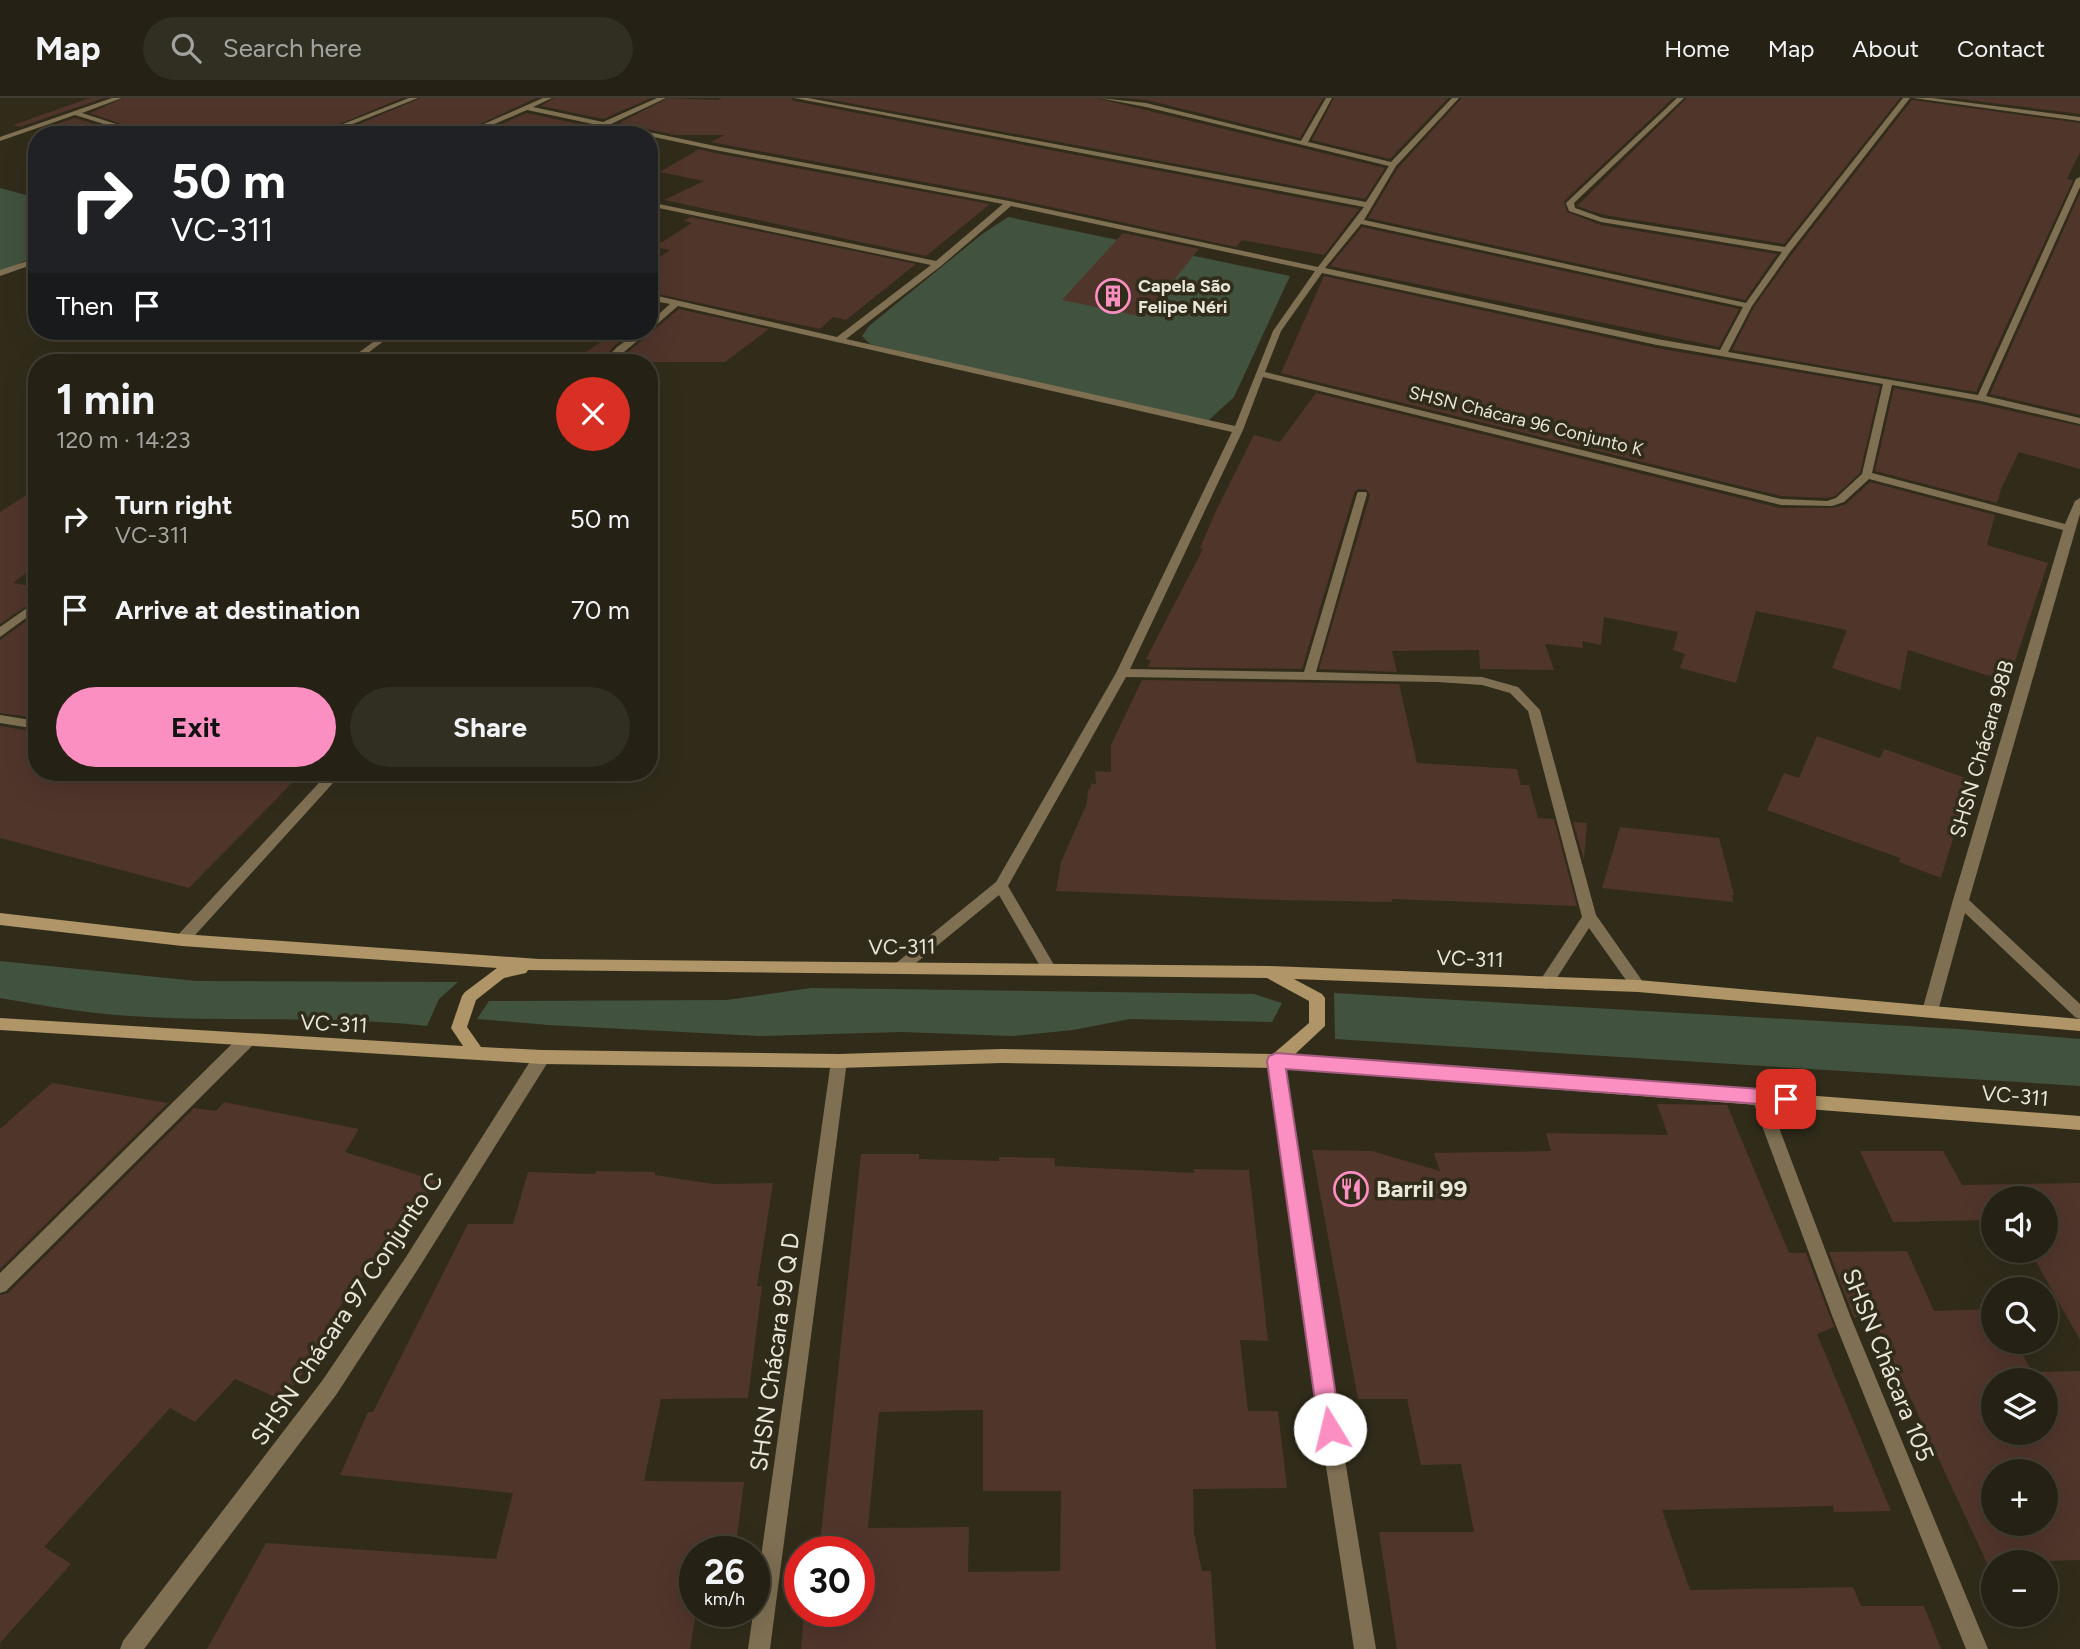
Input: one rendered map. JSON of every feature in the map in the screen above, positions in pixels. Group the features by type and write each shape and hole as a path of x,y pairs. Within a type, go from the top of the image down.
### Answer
{"main road":[{"path":"0,919 182,940 539,965"},
{"path":"475,1052 459,1028 470,996 500,973 539,965"},
{"name":"VC-311","path":"539,965 1269,972 1638,986 2080,1025"},
{"path":"1269,972 1317,998 1317,1026 1276,1061"},
{"name":"VC-311","path":"0,1024 542,1057 839,1061 1002,1056 1276,1061 2080,1123"}],"street":[{"path":"37,126 119,98"},
{"path":"342,126 415,98"},
{"path":"484,126 549,98"},
{"path":"604,124 663,98"},
{"path":"797,98 1368,205"},
{"path":"1102,98 1146,104"},
{"path":"1127,98 1393,165"},
{"path":"1160,108 1167,98"},
{"path":"1304,142 1329,98"},
{"path":"900,968 1001,886 1122,673 1238,430 1277,331 1319,271 1359,221 1393,165 1456,98"},
{"path":"1681,98 1570,203 1572,209 1601,219 1787,250"},
{"path":"1723,353 1748,306 1787,250 1907,98"},
{"path":"1916,98 2080,119"},
{"path":"527,108 614,126"},
{"path":"74,113 117,126"},
{"path":"0,139 28,129"},
{"path":"658,135 1009,203 1657,342 1982,398 2080,421"},
{"path":"1982,398 2080,180"},
{"path":"840,339 939,264 1009,203"},
{"path":"658,206 939,264"},
{"path":"1359,221 1748,306"},
{"path":"5,271 28,263"},
{"path":"658,298 1238,430"},
{"path":"658,320 676,303"},
{"path":"361,354 381,340"},
{"path":"617,354 634,340"},
{"name":"SHSN Chácara 96 Conjunto K","path":"1261,374 1782,502 1828,504 1840,500 1867,475"},
{"path":"1888,381 1867,475 2070,528"},
{"path":"1309,675 1362,494"},
{"name":"SHSN Chácara 98B","path":"1930,1011 1960,900 2080,501"},
{"path":"0,633 28,611"},
{"path":"1122,673 1438,678 1482,681 1514,691 1534,710 1589,917 1638,986"},
{"path":"0,719 28,724"},
{"path":"182,940 328,781"},
{"path":"1001,886 1049,969"},
{"path":"1960,900 2080,1013"},
{"path":"1546,983 1589,917"},
{"path":"0,1285 247,1040"},
{"name":"SHSN Chácara 97 Conjunto C","path":"131,1649 329,1388 412,1263 542,1057"},
{"name":"SHSN Chácara 99 Q D","path":"759,1649 839,1061"},
{"path":"1276,1061 1365,1649"},
{"name":"SHSN Chácara 105","path":"1759,1097 1842,1318 1977,1649"}],"green space":[{"path":"0,188 28,196 28,259 0,273"},
{"path":"1008,217 1290,276 1234,397 1208,421 1027,382 870,344 862,336 869,326 981,235"},
{"path":"0,961 196,981 458,982 439,999 427,1026 357,1021 148,1017 74,1010 0,998"},
{"path":"811,988 1254,994 1282,1003 1272,1022 1130,1019 1073,1030 1013,1036 901,1032 759,1036 477,1019 489,1001 727,1000"},
{"path":"1334,993 1959,1029 2080,1039 2080,1086 1335,1039"}],"building":[{"path":"90,98 104,98 20,127 13,125"},
{"path":"124,98 402,98 335,126 127,126 90,113"},
{"path":"421,98 536,98 476,126 354,126"},
{"path":"554,98 651,98 603,119 541,106"},
{"path":"668,98 791,98 794,101 1359,209 1324,255 1242,240 1236,247 1009,198 711,142 725,135 675,135 658,131 658,126 619,123"},
{"path":"822,98 1096,98 1385,168 1365,199"},
{"path":"1124,98 1323,98 1300,138 1147,100"},
{"path":"1334,98 1448,98 1390,159 1312,140"},
{"path":"1462,98 1673,98 1564,201 1567,212 1601,225 1777,254 1745,300 1368,218 1398,168"},
{"path":"1687,98 1900,98 1784,244 1604,215 1577,206"},
{"path":"1953,98 2080,98 2080,114"},
{"path":"1912,100 2080,123 2080,152 2067,179 2073,180 1976,392 1732,350 1754,307 1792,254"},
{"path":"527,113 588,126 497,126"},
{"path":"75,118 100,126 51,126"},
{"path":"699,149 990,204 926,256 664,200 704,181 660,172"},
{"path":"2080,193 2080,415 1990,394"},
{"path":"690,217 916,264 846,320 833,317 820,329 658,294 658,258 670,250 658,248 658,244 692,223 684,221"},
{"path":"1362,227 1739,309 1719,347 1330,266"},
{"path":"1123,233 1199,249 1144,317 1062,300"},
{"path":"1324,276 1656,348 1880,386 1860,473 1835,496 1781,496 1281,373"},
{"path":"679,309 769,329 725,362 658,362 658,354 626,354 642,340 658,340 658,327"},
{"path":"604,340 622,340 607,354 583,354"},
{"path":"1894,388 2080,426 2080,469 2019,452 1997,503 1875,471"},
{"path":"1316,393 1780,508 1833,508 1846,504 1870,482 1995,515 1987,545 2048,563 2008,682 1908,650 1900,690 1832,668 1847,630 1756,611 1736,683 1680,668 1685,654 1673,650 1678,632 1604,617 1601,645 1582,641 1583,648 1545,644 1554,670 1480,669 1479,650 1392,651 1397,672 1319,669 1370,495 1366,489 1358,489 1354,493 1302,669 1148,667 1151,660 1146,659 1203,549 1200,548 1215,513 1254,435 1280,442"},
{"path":"28,494 28,571 13,583 28,586 28,605 0,624 0,512"},
{"path":"28,620 28,717 0,713 0,640"},
{"path":"1142,680 1399,684 1417,763 1517,769 1521,785 1529,785 1538,818 1554,819 1577,906 1392,899 1392,902 1280,900 1056,891 1061,862 1087,803 1088,789 1090,790 1091,784 1096,784 1095,771 1111,772 1111,745"},
{"path":"0,726 28,731 28,781 293,782 189,888 0,838"},
{"path":"1817,736 1880,758 1884,749 1971,780 1941,878 1899,862 1900,858 1767,810 1784,773 1799,778"},
{"path":"1573,822 1587,823 1584,860"},
{"path":"1620,827 1719,838 1734,895 1733,902 1602,888"},
{"path":"52,1083 168,1103 0,1269 0,1129"},
{"path":"224,1102 359,1129 345,1152 437,1181 335,1313 344,1320 282,1400 235,1379 195,1422 170,1408 44,1547 71,1564 0,1643 0,1295 8,1293 194,1108 216,1111"},
{"path":"1657,1104 1727,1105 1789,1253 1806,1253 1834,1327 1817,1334 1891,1511 1834,1512 1833,1506 1662,1510 1690,1590 1853,1587 1861,1606 1924,1606 1941,1649 1397,1649 1379,1532 1474,1532 1461,1464 1421,1465 1407,1399 1358,1399 1312,1150 1372,1151 1440,1171 1434,1153 1551,1151 1546,1133 1668,1135"},
{"path":"1860,1151 1943,1151 1962,1185 2080,1183 2080,1340 2058,1301 2058,1277 2045,1277 2037,1263 2058,1263 2058,1186 1981,1186 1981,1220 1893,1222"},
{"path":"861,1154 919,1154 919,1159 999,1161 999,1157 1054,1158 1055,1166 1194,1173 1194,1169 1249,1170 1268,1341 1240,1340 1248,1411 1278,1411 1287,1488 1193,1489 1194,1533 1202,1571 1211,1571 1216,1649 801,1649 803,1627 875,1627 875,1536 821,1536","holes":["983,1410 983,1491 1061,1491 1060,1571 968,1572 969,1527 868,1528 879,1412"]},
{"path":"596,1171 655,1172 655,1175 713,1184 773,1183 757,1286 762,1286 748,1398 661,1399 644,1481 744,1482 737,1536 679,1536 679,1627 694,1627 690,1649 207,1649 266,1543 496,1559 513,1493 340,1475 368,1412 373,1412 468,1224 513,1224 528,1172 595,1174"},
{"path":"1907,1251 1934,1311 1981,1309 1981,1354 2022,1354 2030,1368 1981,1368 1981,1445 2058,1445 2058,1371 2080,1371 2080,1560 2058,1561 2058,1550 1981,1550 1870,1311 1854,1318 1829,1252"}],"place":[{"name":"Capela São Felipe Néri","path":"1113,296"},
{"name":"Barril 99","path":"1351,1189"}],"route":[{"path":"1330,1429 1276,1061 1786,1099"}]}
